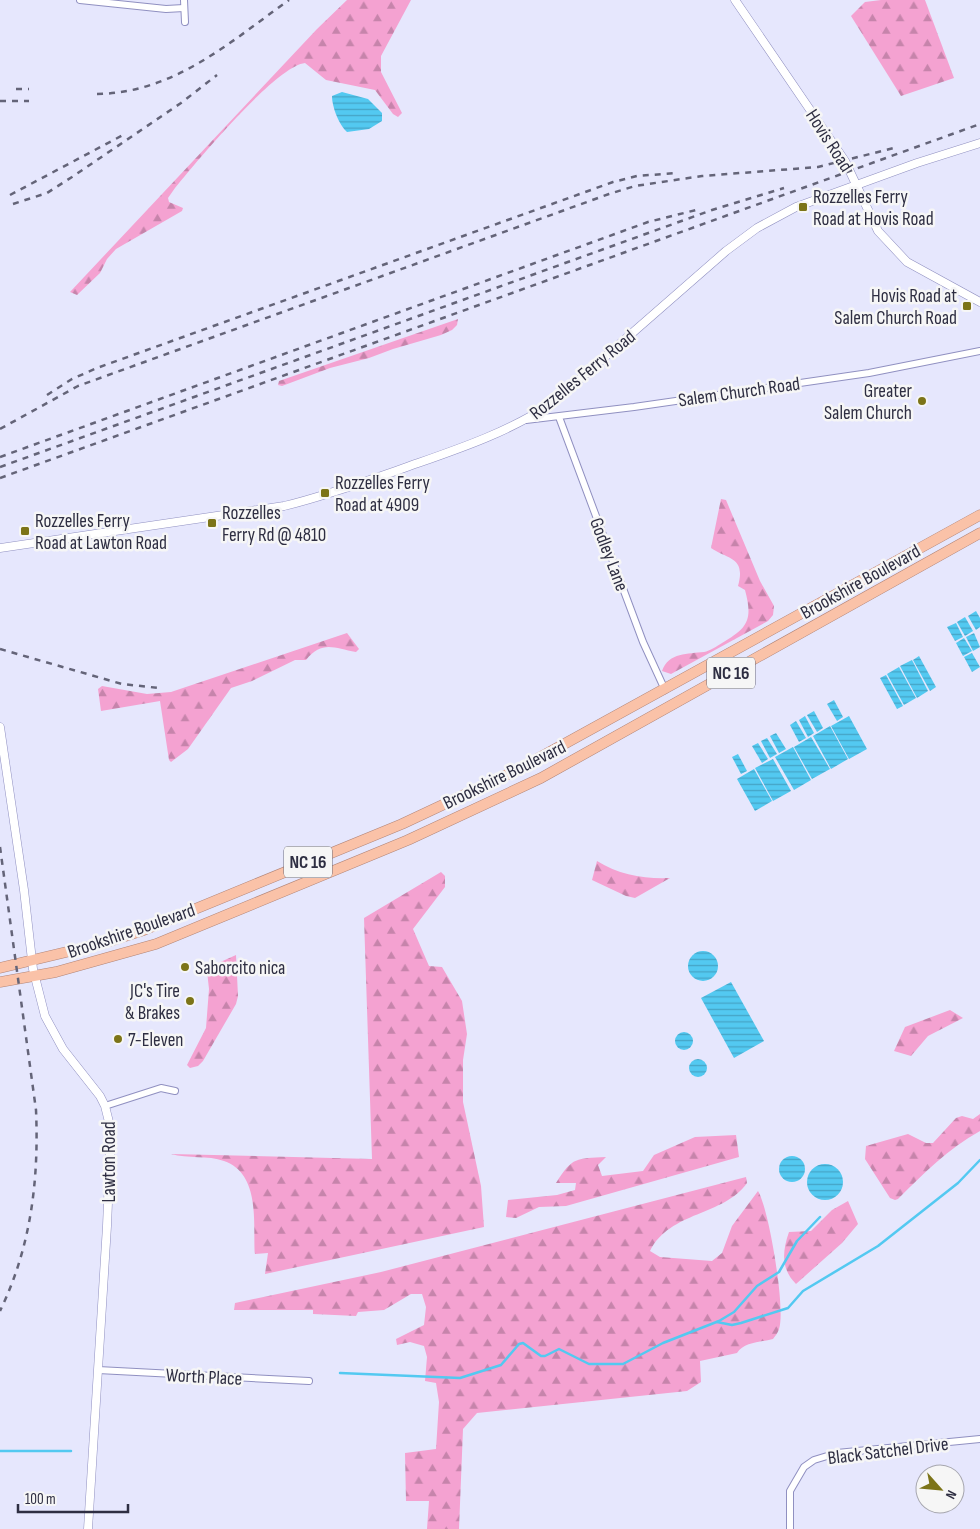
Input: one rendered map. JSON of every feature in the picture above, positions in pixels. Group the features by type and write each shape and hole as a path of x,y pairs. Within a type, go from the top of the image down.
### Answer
{"highway":[{"name":"Brookshire Boulevard","path":"0,968 104,943 175,917 402,824 534,762 980,515"},
{"name":"Brookshire Boulevard","path":"0,982 35,977 122,955 192,931 408,840 541,778 980,534"},
{"path":"534,762 541,778"}],"street":[{"path":"80,0 166,9 184,8"},
{"path":"184,0 185,22"},
{"name":"Hovis Road","path":"735,0 846,161 878,232 907,262 980,302"},
{"name":"Rozzelles Ferry Road","path":"0,548 284,506 318,498 466,447 526,420 551,404 684,286 746,235 796,207 980,143"},
{"name":"Salem Church Road","path":"526,420 559,417 874,372 980,351"},
{"name":"Godley Lane","path":"559,417 643,642 664,690"},
{"name":"Lawton Road","path":"0,728 35,977 50,1029 106,1106 110,1122 112,1146 88,1529"},
{"path":"106,1106 161,1088 175,1091"},
{"name":"Worth Place","path":"98,1370 309,1382"},
{"name":"Black Satchel Drive","path":"790,1529 790,1490 804,1467 814,1460 837,1453 980,1439"}],"green space":[{"path":"347,0 411,0 381,56 381,72 402,113 398,117 393,114 375,90 326,80 305,63 292,68 275,80 237,117 175,188 168,198 169,202 183,208 182,211 116,249 107,259 100,273 77,295 70,292 317,29"},
{"path":"925,0 954,78 901,96 851,16 865,2"},
{"path":"458,319 457,325 452,330 441,335 369,358 330,368 282,386 278,385 279,381"},
{"path":"721,499 726,500 760,581 774,606 773,615 768,621 671,674 662,671 669,660 680,655 709,651 738,633 743,628 748,616 745,590 738,586 740,570 738,564 711,548"},
{"path":"347,633 359,649 356,652 329,647 323,648 317,650 306,660 295,660 252,681 231,688 188,749 171,762 169,760 160,701 101,711 98,689 102,686 147,694 171,692"},
{"path":"597,861 623,873 651,878 670,878 635,898 626,896 592,880"},
{"path":"441,872 445,876 445,887 413,929 429,966 442,967 462,1001 467,1034 463,1060 463,1102 481,1186 484,1227 265,1274 268,1253 255,1254 253,1201 250,1188 244,1177 236,1167 218,1159 171,1154 372,1159 364,918"},
{"path":"236,955 238,996 236,1004 203,1061 198,1066 190,1068 187,1065 206,1028 209,989 207,971 216,964"},
{"path":"950,1010 963,1018 928,1036 911,1056 894,1051 905,1027"},
{"path":"980,1114 980,1131 947,1154 898,1199 890,1198 865,1159 866,1146 908,1134 926,1143 933,1143 956,1118 962,1116 973,1119"},
{"path":"736,1135 739,1157 566,1206 539,1207 516,1218 506,1217 508,1200 557,1195 575,1190 576,1183 556,1183 571,1163 581,1159 606,1157 598,1165 602,1176 643,1171 654,1155 695,1137"},
{"path":"746,1177 747,1183 737,1194 725,1202 670,1228 659,1238 650,1251 660,1257 712,1261 722,1253 732,1226 758,1191 767,1217 778,1282 781,1318 779,1330 773,1339 748,1345 737,1353 700,1361 701,1382 687,1391 477,1413 463,1429 459,1529 427,1529 429,1501 406,1501 405,1453 436,1449 439,1402 436,1383 425,1381 427,1357 424,1346 410,1342 397,1345 396,1339 424,1325 426,1307 422,1294 411,1294 384,1310 358,1312 356,1316 313,1314 313,1310 234,1310 235,1303 381,1272"},
{"path":"848,1201 858,1224 842,1243 796,1284 785,1266 784,1260 789,1232 811,1231 832,1210"}],"water":[{"path":"342,92 368,99 382,113 382,121 369,129 347,132 339,120 332,100 332,96"},
{"path":"976,611 980,618 980,627 976,630 968,616"},
{"path":"965,617 973,631 965,636 957,622"},
{"path":"956,623 963,637 955,641 947,627"},
{"path":"974,633 980,647 973,651 966,637"},
{"path":"964,638 972,651 963,656 956,643"},
{"path":"972,653 980,667 972,672 964,657"},
{"path":"919,656 936,687 930,691 913,660"},
{"path":"912,660 928,691 917,698 900,666"},
{"path":"899,667 916,698 904,705 887,674"},
{"path":"886,675 903,706 897,709 880,678"},
{"path":"834,700 843,717 837,721 827,704"},
{"path":"814,711 823,728 817,732 807,715"},
{"path":"805,716 814,733 808,737 799,720"},
{"path":"849,716 867,749 849,759 831,726"},
{"path":"796,721 806,738 799,742 790,725"},
{"path":"830,726 848,759 831,769 813,736"},
{"path":"776,733 786,749 779,753 770,736"},
{"path":"811,737 830,769 812,779 794,747"},
{"path":"767,738 777,754 770,758 761,741"},
{"path":"758,743 768,759 762,763 752,746"},
{"path":"793,747 811,780 794,790 775,757"},
{"path":"738,754 747,771 741,774 732,757"},
{"path":"773,759 791,791 773,801 755,768"},
{"path":"754,769 772,801 755,811 737,779"},
{"path":"703,951 709,952 717,960 717,972 709,980 703,981 697,980 689,972 688,966 689,960 697,952"},
{"path":"731,982 764,1041 734,1058 701,998"},
{"path":"680,1032 688,1032 693,1037 691,1048 680,1050 675,1045 675,1037"},
{"path":"694,1059 702,1059 707,1064 705,1075 694,1077 689,1072 689,1064"},
{"path":"792,1156 801,1160 805,1169 801,1178 792,1182 783,1178 779,1169 783,1160"},
{"path":"825,1164 832,1165 838,1169 842,1175 842,1189 838,1195 832,1199 825,1200 818,1199 812,1195 808,1189 807,1182 808,1175 812,1169 818,1165"}],"waterway":[{"path":"717,1322 732,1325 788,1308 803,1291 878,1246 958,1183 980,1160"},
{"path":"340,1373 460,1378 501,1365 519,1344 523,1343 541,1356 559,1349 589,1364 623,1364 663,1343 719,1321 734,1312 757,1286 779,1272 797,1241 820,1217"},
{"path":"0,1451 71,1451"}],"railway":[{"path":"97,94 125,91 151,85 176,75 223,48 289,0"},
{"path":"13,204 47,193 181,103 217,75"},
{"path":"16,89 29,89"},
{"path":"0,101 29,101"},
{"path":"0,478 980,124"},
{"path":"10,195 125,134"},
{"path":"0,429 78,386 609,194 635,186 702,176 818,167 898,147"},
{"path":"47,395 72,379 97,368 613,182 637,176 677,173"},
{"path":"0,467 712,210 784,188"},
{"path":"0,457 648,222 700,209"},
{"path":"0,649 122,684 159,688"},
{"path":"0,847 36,1110 37,1136 34,1187 26,1238 11,1287 0,1311"}],"place":[{"name":"Rozzelles Ferry Road at Hovis Road","path":"803,207"},
{"name":"Hovis Road at Salem Church Road","path":"967,306"},
{"name":"Greater Salem Church","path":"922,401"},
{"name":"Rozzelles Ferry Road at 4909","path":"325,493"},
{"name":"Rozzelles Ferry Rd @ 4810","path":"212,523"},
{"name":"Rozzelles Ferry Road at Lawton Road","path":"25,531"},
{"name":"Saborcito nica","path":"185,967"},
{"name":"JC's Tire & Brakes","path":"190,1001"},
{"name":"7-Eleven","path":"118,1039"}]}
